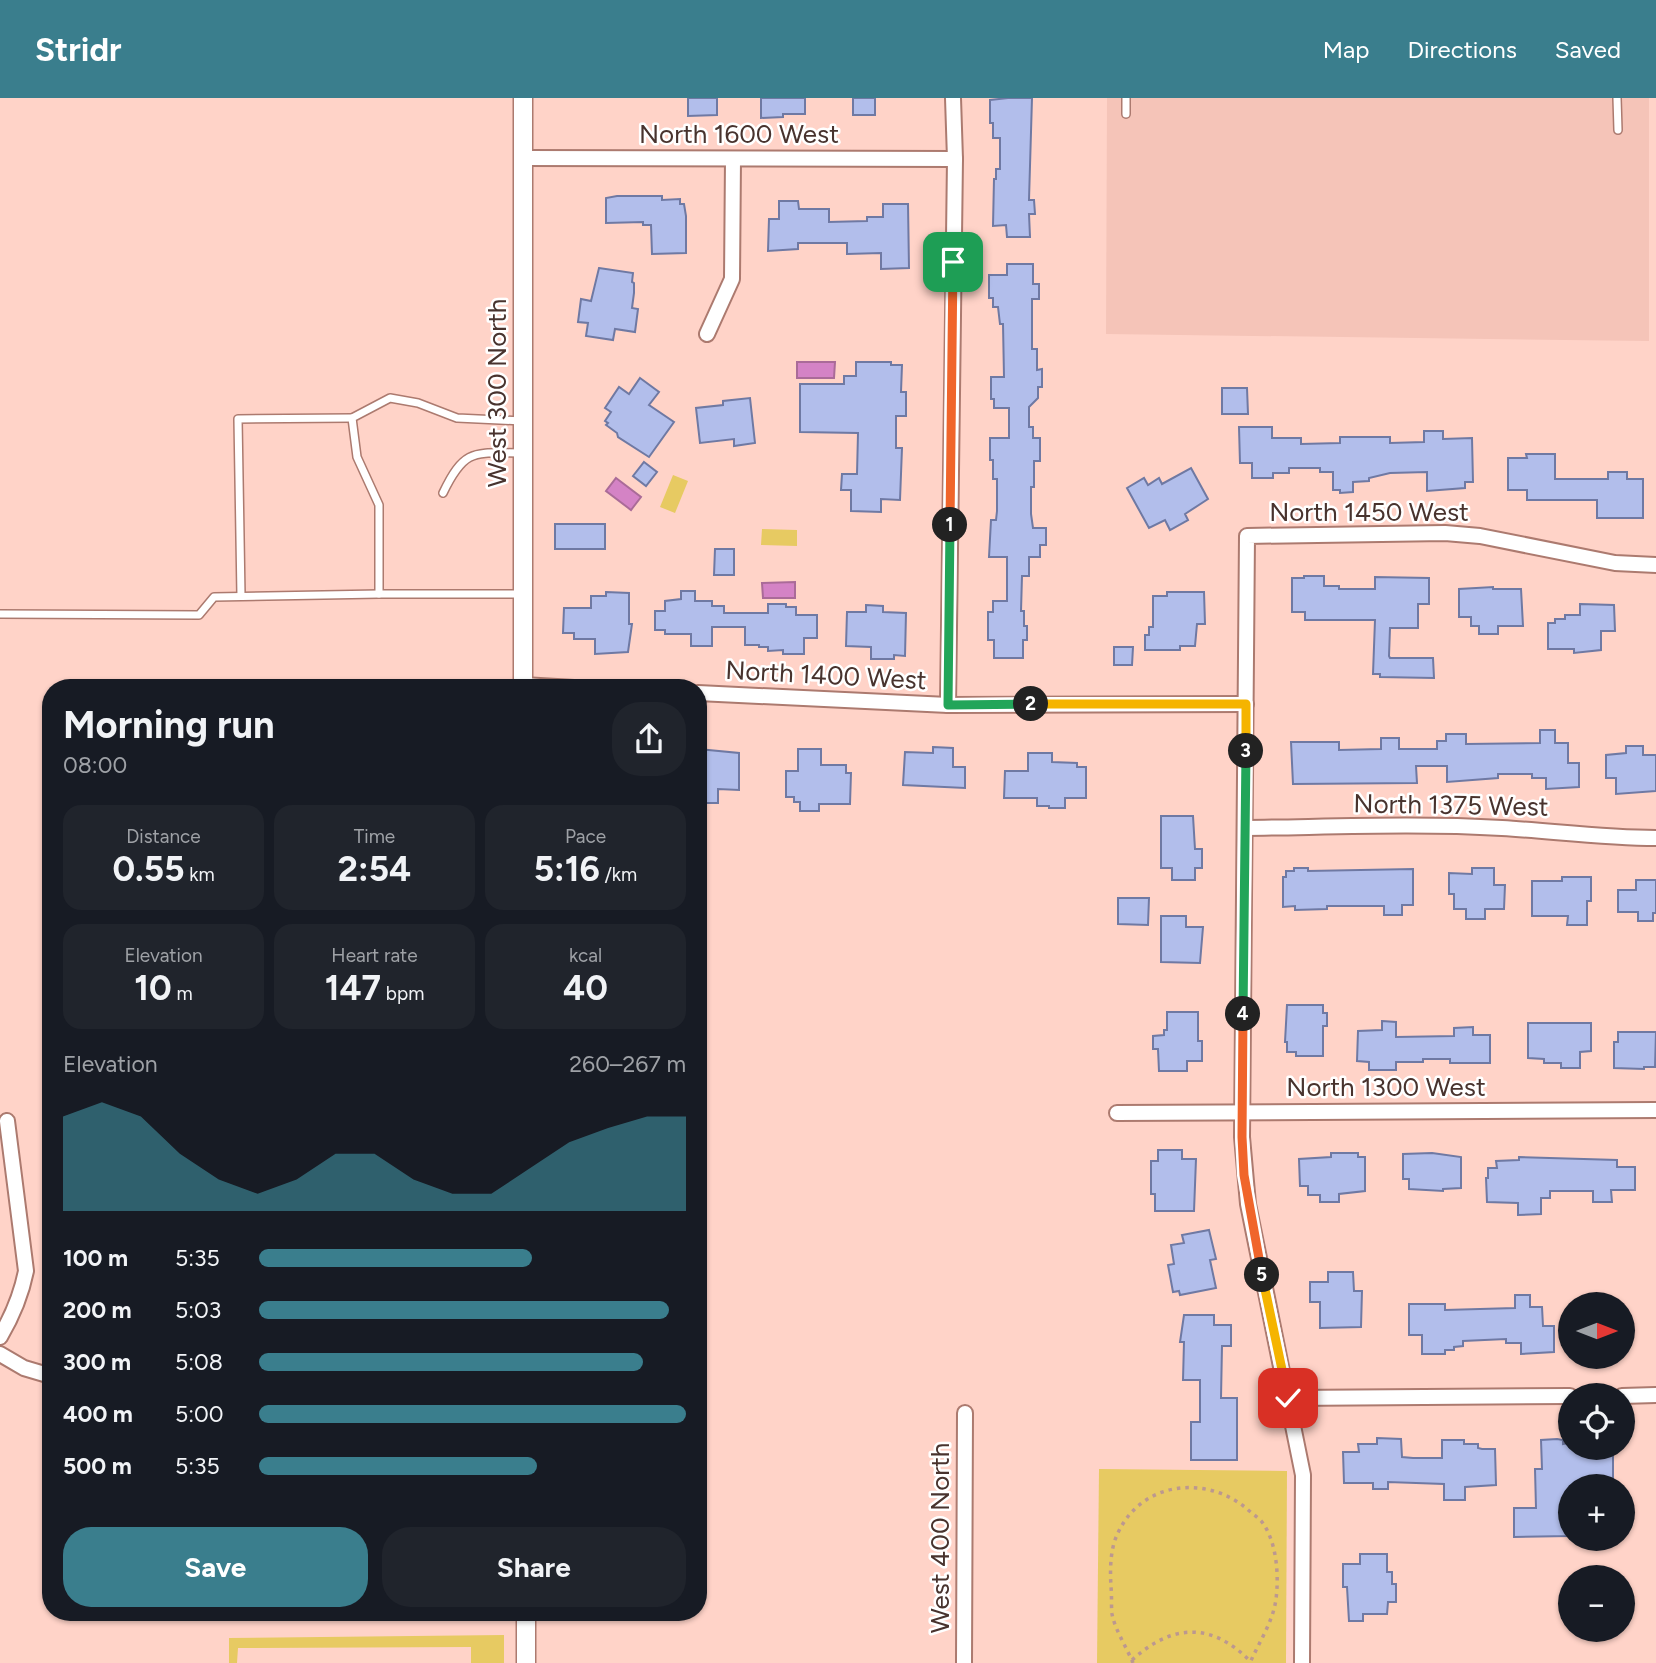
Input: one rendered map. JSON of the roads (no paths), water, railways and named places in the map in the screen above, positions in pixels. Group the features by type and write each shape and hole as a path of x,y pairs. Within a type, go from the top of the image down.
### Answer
{"street":[{"name":"West 300 North","path":"523,98 523,679"},
{"path":"948,705 955,159 953,98"},
{"name":"North 1600 West","path":"523,158 955,159"},
{"path":"707,334 732,279 733,159"},
{"name":"North 1450 West","path":"1246,704 1247,536 1445,533 1480,536 1615,563 1656,565"},
{"name":"North 1400 West","path":"707,693 948,705 1246,704"},
{"path":"1246,704 1242,1111 1244,1175 1303,1475 1302,1663"},
{"name":"North 1375 West","path":"1245,828 1455,826 1608,838 1656,838"},
{"name":"North 1300 West","path":"1117,1113 1656,1110"},
{"path":"0,1337 22,1294 26,1271 7,1121"},
{"path":"0,1354 24,1368 42,1373"},
{"path":"1635,1395 1656,1395"},
{"path":"1288,1398 1558,1396"},
{"name":"West 400 North","path":"964,1663 965,1413"},
{"path":"526,1621 526,1663"}],"lane":[{"path":"1126,98 1126,114"},
{"path":"1618,98 1618,130"},
{"path":"241,596 238,419 352,418 390,398 418,403 457,418 523,421"},
{"path":"352,418 357,457 379,505 379,594"},
{"path":"443,494 454,469 475,453 523,453"},
{"path":"0,614 199,615 214,597 523,594"}]}
